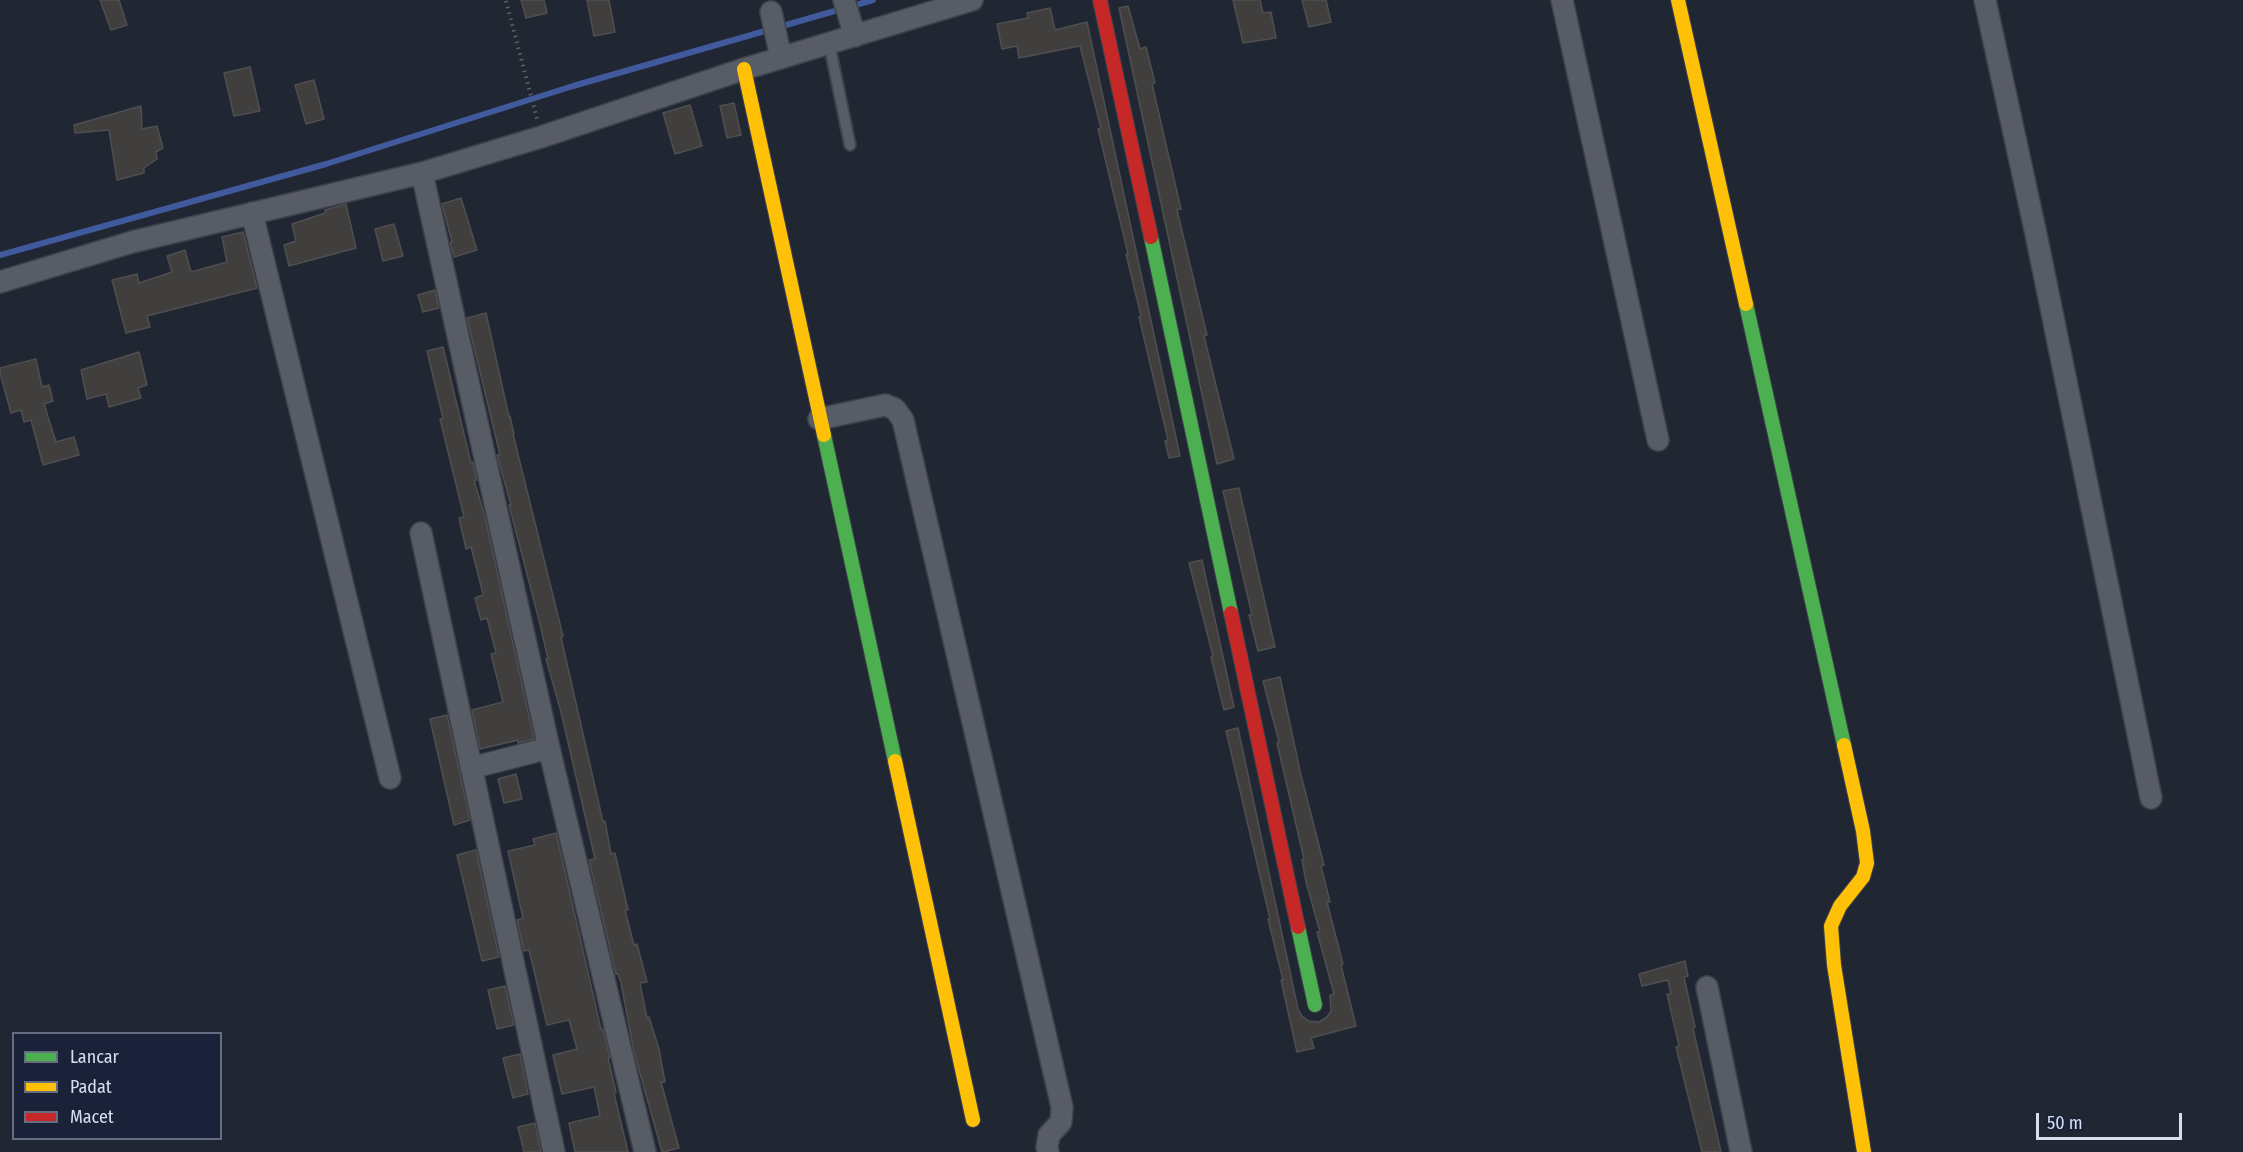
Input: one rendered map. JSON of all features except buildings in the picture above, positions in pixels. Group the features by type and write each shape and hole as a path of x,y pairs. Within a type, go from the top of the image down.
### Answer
{"street":[{"path":"1100,0 1314,1005"},
{"path":"1562,0 1658,440"},
{"path":"1678,0 1863,831 1867,862 1863,878 1840,906 1831,926 1834,965 1864,1152"},
{"path":"1984,0 2037,239 2151,798"},
{"path":"0,282 132,242 422,173 542,137 744,69 779,49 829,44 850,19 967,1"},
{"path":"771,14 779,49"},
{"path":"744,69 973,1120"},
{"path":"422,173 549,748 645,1152"},
{"path":"252,213 390,778"},
{"path":"819,419 885,405 895,409 903,420 1062,1107 1061,1122 1049,1135 1048,1152"},
{"path":"421,534 554,1152"},
{"path":"471,768 549,748"},
{"path":"1707,987 1741,1152"}],"lane":[{"path":"829,44 850,145"}],"path":[{"path":"506,1 538,123"}],"waterway":[{"path":"0,255 326,164 573,86 873,0"}],"traffic: fast":[{"path":"1151,237 1231,613"},
{"path":"1746,304 1844,745"},
{"path":"824,435 895,761"},
{"path":"1298,927 1315,1005"}],"traffic: slow":[{"path":"1678,0 1746,304"},
{"path":"744,69 824,435"},
{"path":"1844,745 1863,831 1867,863 1863,877 1840,906 1831,926 1834,965 1864,1152"},
{"path":"895,761 973,1120"}],"traffic: jam":[{"path":"1100,0 1151,237"},
{"path":"1231,613 1298,927"}]}
